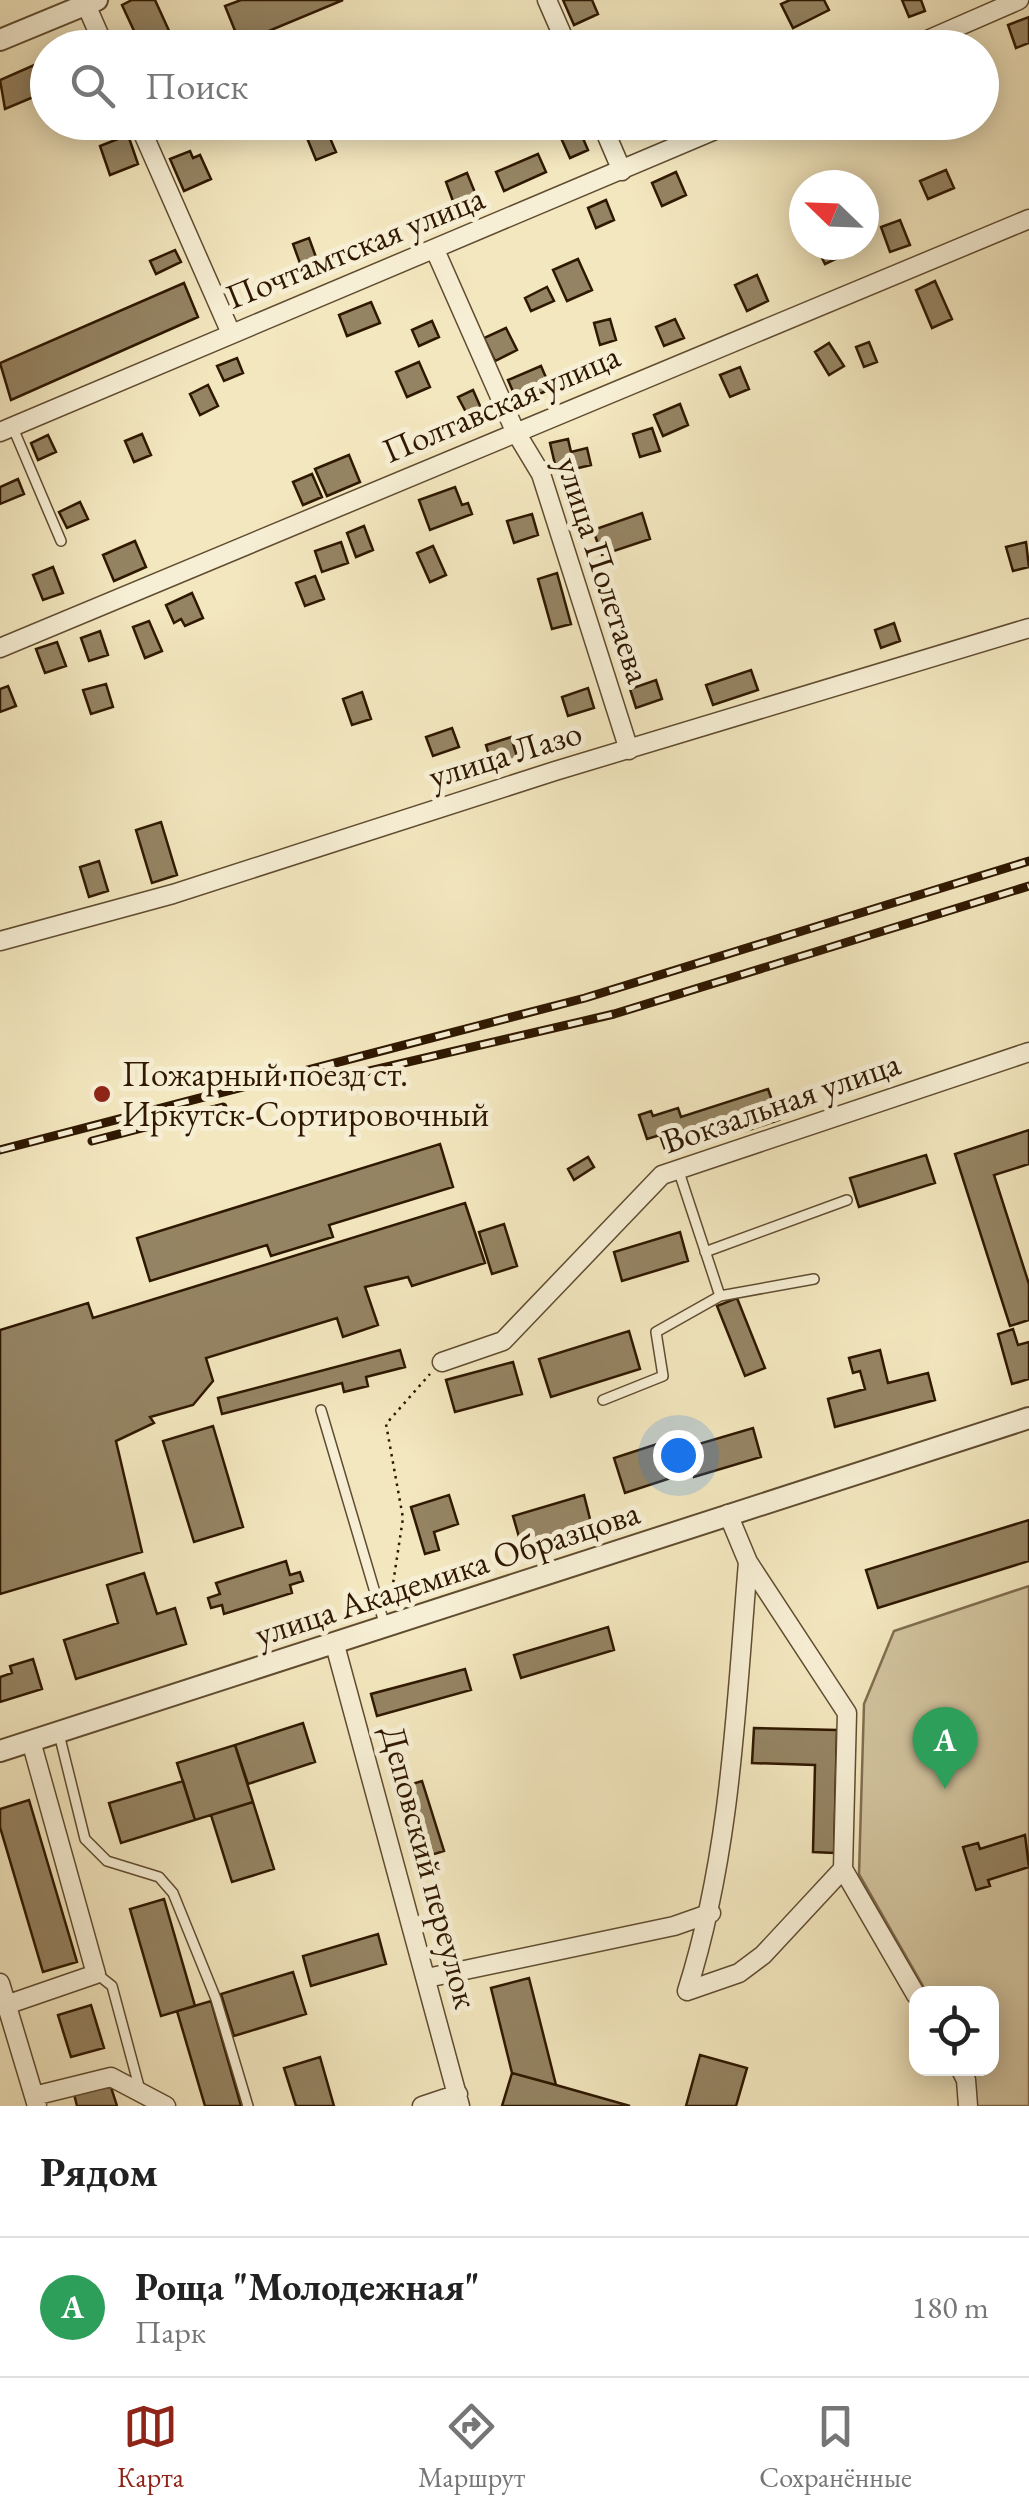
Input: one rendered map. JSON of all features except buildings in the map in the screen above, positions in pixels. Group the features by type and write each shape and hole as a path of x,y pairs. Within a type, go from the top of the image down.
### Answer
{"street":[{"path":"547,0 560,30"},
{"path":"950,30 1019,0"},
{"path":"0,40 89,2 98,30"},
{"path":"146,140 230,331"},
{"path":"609,140 622,171"},
{"name":"Почтамтская улица","path":"6,430 230,331 435,250 693,140"},
{"name":"Полтавская улица","path":"0,648 1029,219"},
{"name":"улица Полетаева","path":"435,250 515,431 541,474 629,750"},
{"name":"улица Лазо","path":"0,941 173,894 1029,628"},
{"name":"Вокзальная улица","path":"442,1362 503,1341 648,1186 678,1169 1029,1052"},
{"name":"улица Академика Образцова","path":"0,1751 335,1646 1029,1418"},
{"path":"728,1514 748,1562 847,1713 843,1868 911,1986"},
{"path":"748,1562 732,1758 711,1913 687,1991 739,1973 751,1964 843,1868"},
{"name":"Деповский переулок","path":"335,1646 459,2100"},
{"path":"6,2004 96,1974 31,1742"},
{"path":"427,1978 674,1926 711,1913"},
{"path":"0,1983 35,2101 111,2077 166,2106"},
{"path":"964,2076 968,2106"},
{"path":"422,2106 459,2100"}],"lane":[{"path":"6,430 60,541"},
{"path":"678,1169 720,1296"},
{"path":"705,1252 847,1200"},
{"path":"603,1400 663,1376 656,1332 720,1296 814,1280"},
{"path":"321,1410 386,1628"},
{"path":"59,1732 85,1839 107,1861 159,1877 173,1893 216,2000 248,2106"},
{"path":"96,1974 112,1986 140,2090"}],"path":[{"path":"386,1628 403,1518 386,1424 442,1362"}],"shaded area":[{"path":"1029,1586 1029,2106 974,2106 970,2076 999,2076 999,1986 923,1986 859,1874 864,1704 894,1631"}],"railway":[{"path":"0,1150 585,998 1029,861"},
{"path":"305,1086 614,1014 1029,886"},
{"path":"92,1141 223,1107"}],"place":[{"name":"Пожарный поезд ст. Иркутск-Сортировочный","path":"102,1094"},
{"name":"Роща \"Молодежная\"","path":"945,1789"}]}
